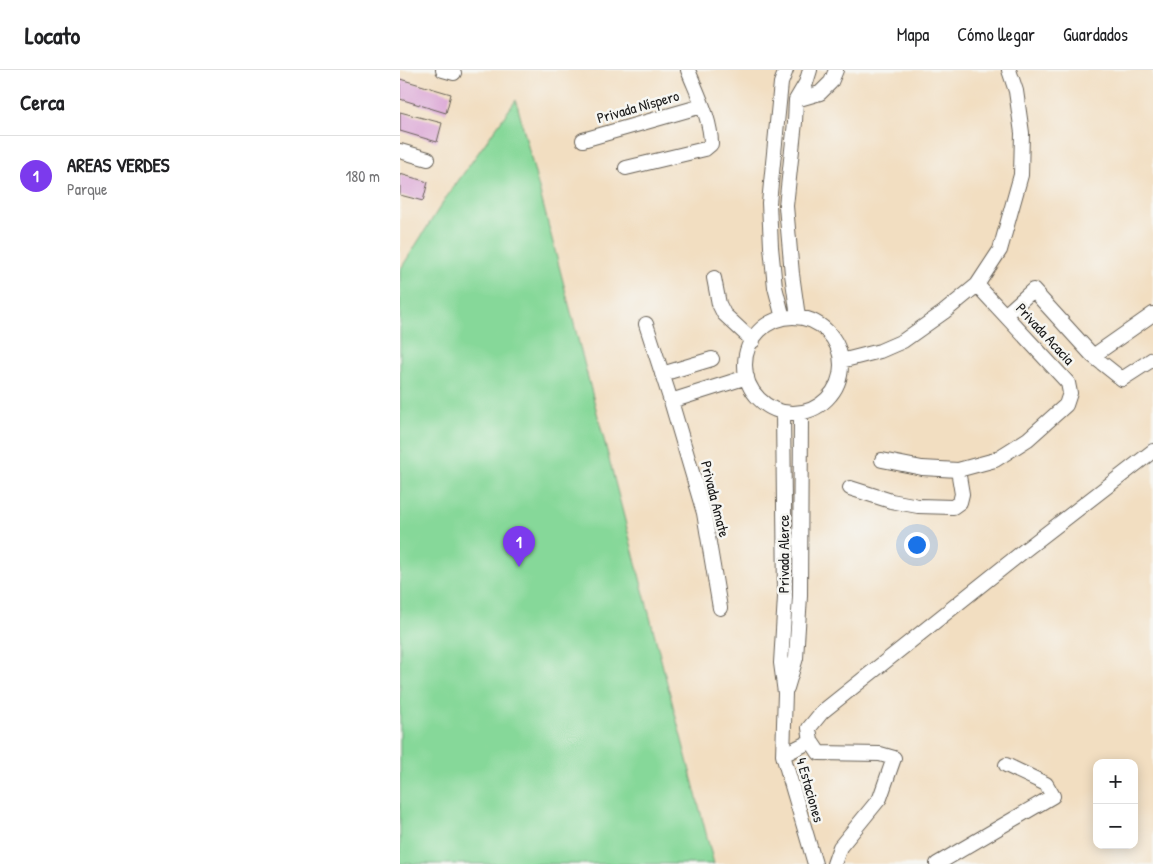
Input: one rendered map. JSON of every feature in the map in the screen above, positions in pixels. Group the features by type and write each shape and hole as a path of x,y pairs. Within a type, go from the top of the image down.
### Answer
{"street":[{"path":"626,168 705,149 710,144 711,135 688,70"},
{"path":"783,318 775,288 770,246 769,203 781,83 786,70"},
{"path":"798,317 786,206 796,100 806,83 810,70"},
{"path":"796,100 820,93 831,82 836,70"},
{"path":"841,361 880,351 902,341 944,312 977,285 1000,250 1021,176 1022,132 1016,91 1009,70"},
{"name":"Privada Níspero","path":"583,140 702,106"},
{"path":"400,151 428,159"},
{"path":"714,278 719,304 724,314 753,341"},
{"name":"Privada Acacia","path":"882,460 922,468 958,470 995,460 1028,439 1066,405 1070,393 1068,383 977,285"},
{"name":"Privada Acacia","path":"1005,315 1033,290 1093,356 1122,379 1153,359"},
{"name":"Privada Acacia","path":"1093,356 1153,314"},
{"path":"798,317 813,321 826,329 835,341 841,361 841,371 837,386 828,398 816,408 801,413 783,412 767,405 755,393 747,377 746,362 749,347 757,334 769,324 783,318 798,317"},
{"name":"Privada Amate","path":"646,324 704,513 720,608"},
{"path":"662,374 712,359"},
{"path":"670,400 747,377"},
{"path":"783,412 785,597 781,663 785,693"},
{"name":"Privada Alerce","path":"785,693 796,658 800,605 801,413"},
{"path":"834,864 840,846 880,798 894,758 880,754 819,753 811,740 809,728 822,712 1025,550 1153,451"},
{"path":"850,488 891,501 918,506 953,507 960,502 962,494 958,470"},
{"name":"4 Estaciones","path":"785,693 783,755 815,864"},
{"path":"783,755 811,740"},
{"path":"937,864 1053,796 1046,784 1006,765"}],"green space":[{"path":"516,100 714,864 400,864 400,270 443,202"}],"building":[{"path":"400,79 451,94 446,113 400,99"},
{"path":"400,112 442,123 437,142 400,131"},
{"path":"400,174 428,182 423,201 400,195"}],"place":[{"name":"AREAS VERDES","path":"519,567"}]}
